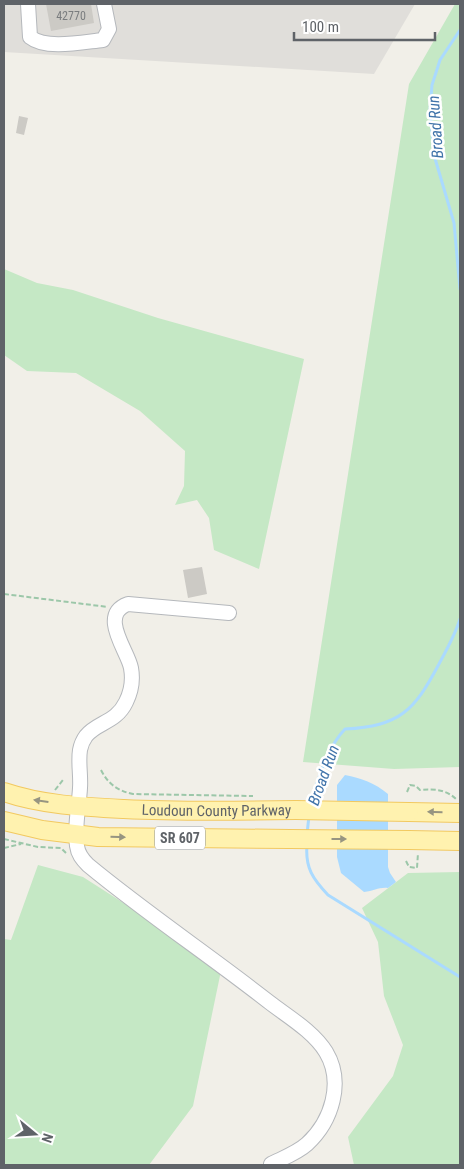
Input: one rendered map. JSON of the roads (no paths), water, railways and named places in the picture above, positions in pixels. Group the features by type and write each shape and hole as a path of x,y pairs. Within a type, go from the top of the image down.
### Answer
{"main road":[{"name":"Loudoun County Parkway","path":"4,792 24,799 79,806 174,812 296,810 460,813"},
{"name":"Loudoun County Parkway","path":"4,821 42,830 121,838 290,839 414,845 460,841"}],"lane":[{"path":"28,4 30,37 36,42 54,44 103,40 109,29 104,4"},
{"path":"228,613 128,604 120,608 115,628 116,635 131,668 131,685 126,702 118,714 86,735 81,744 76,834 77,848 80,857 88,866 310,1034 325,1051 331,1064 334,1079 334,1092 327,1119 307,1144 271,1164"}],"water":[{"path":"345,775 368,781 388,794 388,867 396,882 388,888 364,892 341,873 337,857 337,785"}],"waterway":[{"name":"Broad Run","path":"460,30 440,60 432,85 430,110 434,155 454,223 460,289"},
{"name":"Broad Run","path":"310,804 324,765 338,737 345,729 364,727 392,720 413,704 422,694 439,664 460,619"},
{"name":"Broad Run","path":"307,834 309,816"},
{"name":"Broad Run","path":"307,845 307,860 311,873 328,895 460,977"}]}
